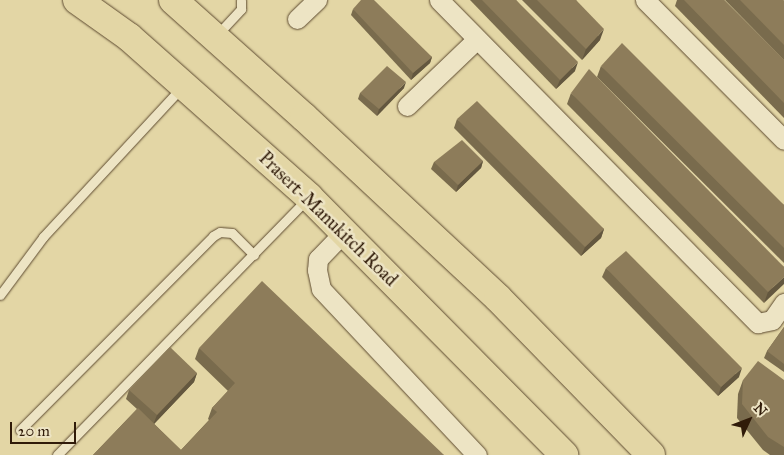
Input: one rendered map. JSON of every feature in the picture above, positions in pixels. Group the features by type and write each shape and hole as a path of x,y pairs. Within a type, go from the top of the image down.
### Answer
{"main road":[{"name":"Prasert-Manukitch Road","path":"77,0 130,37 345,231 555,452"},
{"path":"93,0 130,37"},
{"path":"172,0 304,117 498,298 651,455"}],"street":[{"path":"298,19 317,0"},
{"path":"439,0 758,323 772,320 784,303"},
{"path":"645,0 784,140"},
{"path":"407,106 477,39"},
{"path":"345,231 318,259 317,270 322,289 477,455"}],"lane":[{"path":"214,38 241,9 241,0"},
{"path":"0,295 43,237 184,84"},
{"path":"56,455 309,197"},
{"path":"20,430 213,236 220,232 232,232 254,255"}],"building":[{"path":"361,0 374,0 432,57 413,73 353,9"},
{"path":"482,0 516,0 578,62 560,80"},
{"path":"537,0 576,0 604,29 586,49"},
{"path":"684,0 724,0 784,60 784,103"},
{"path":"740,0 784,1 784,45"},
{"path":"622,43 784,205 784,248 601,66"},
{"path":"387,66 406,82 379,109 360,93"},
{"path":"589,69 784,267 784,277 768,292 571,93"},
{"path":"477,101 604,229 585,247 457,119"},
{"path":"462,140 483,161 458,185 434,162"},
{"path":"626,251 742,368 721,387 606,268"},
{"path":"262,281 444,455 93,455 138,408 181,450 217,412 212,408 235,383 199,348"},
{"path":"784,327 784,364 767,351"},
{"path":"170,347 197,373 157,415 129,390"},
{"path":"758,361 784,380 784,447 768,437 742,404 743,380"}]}
